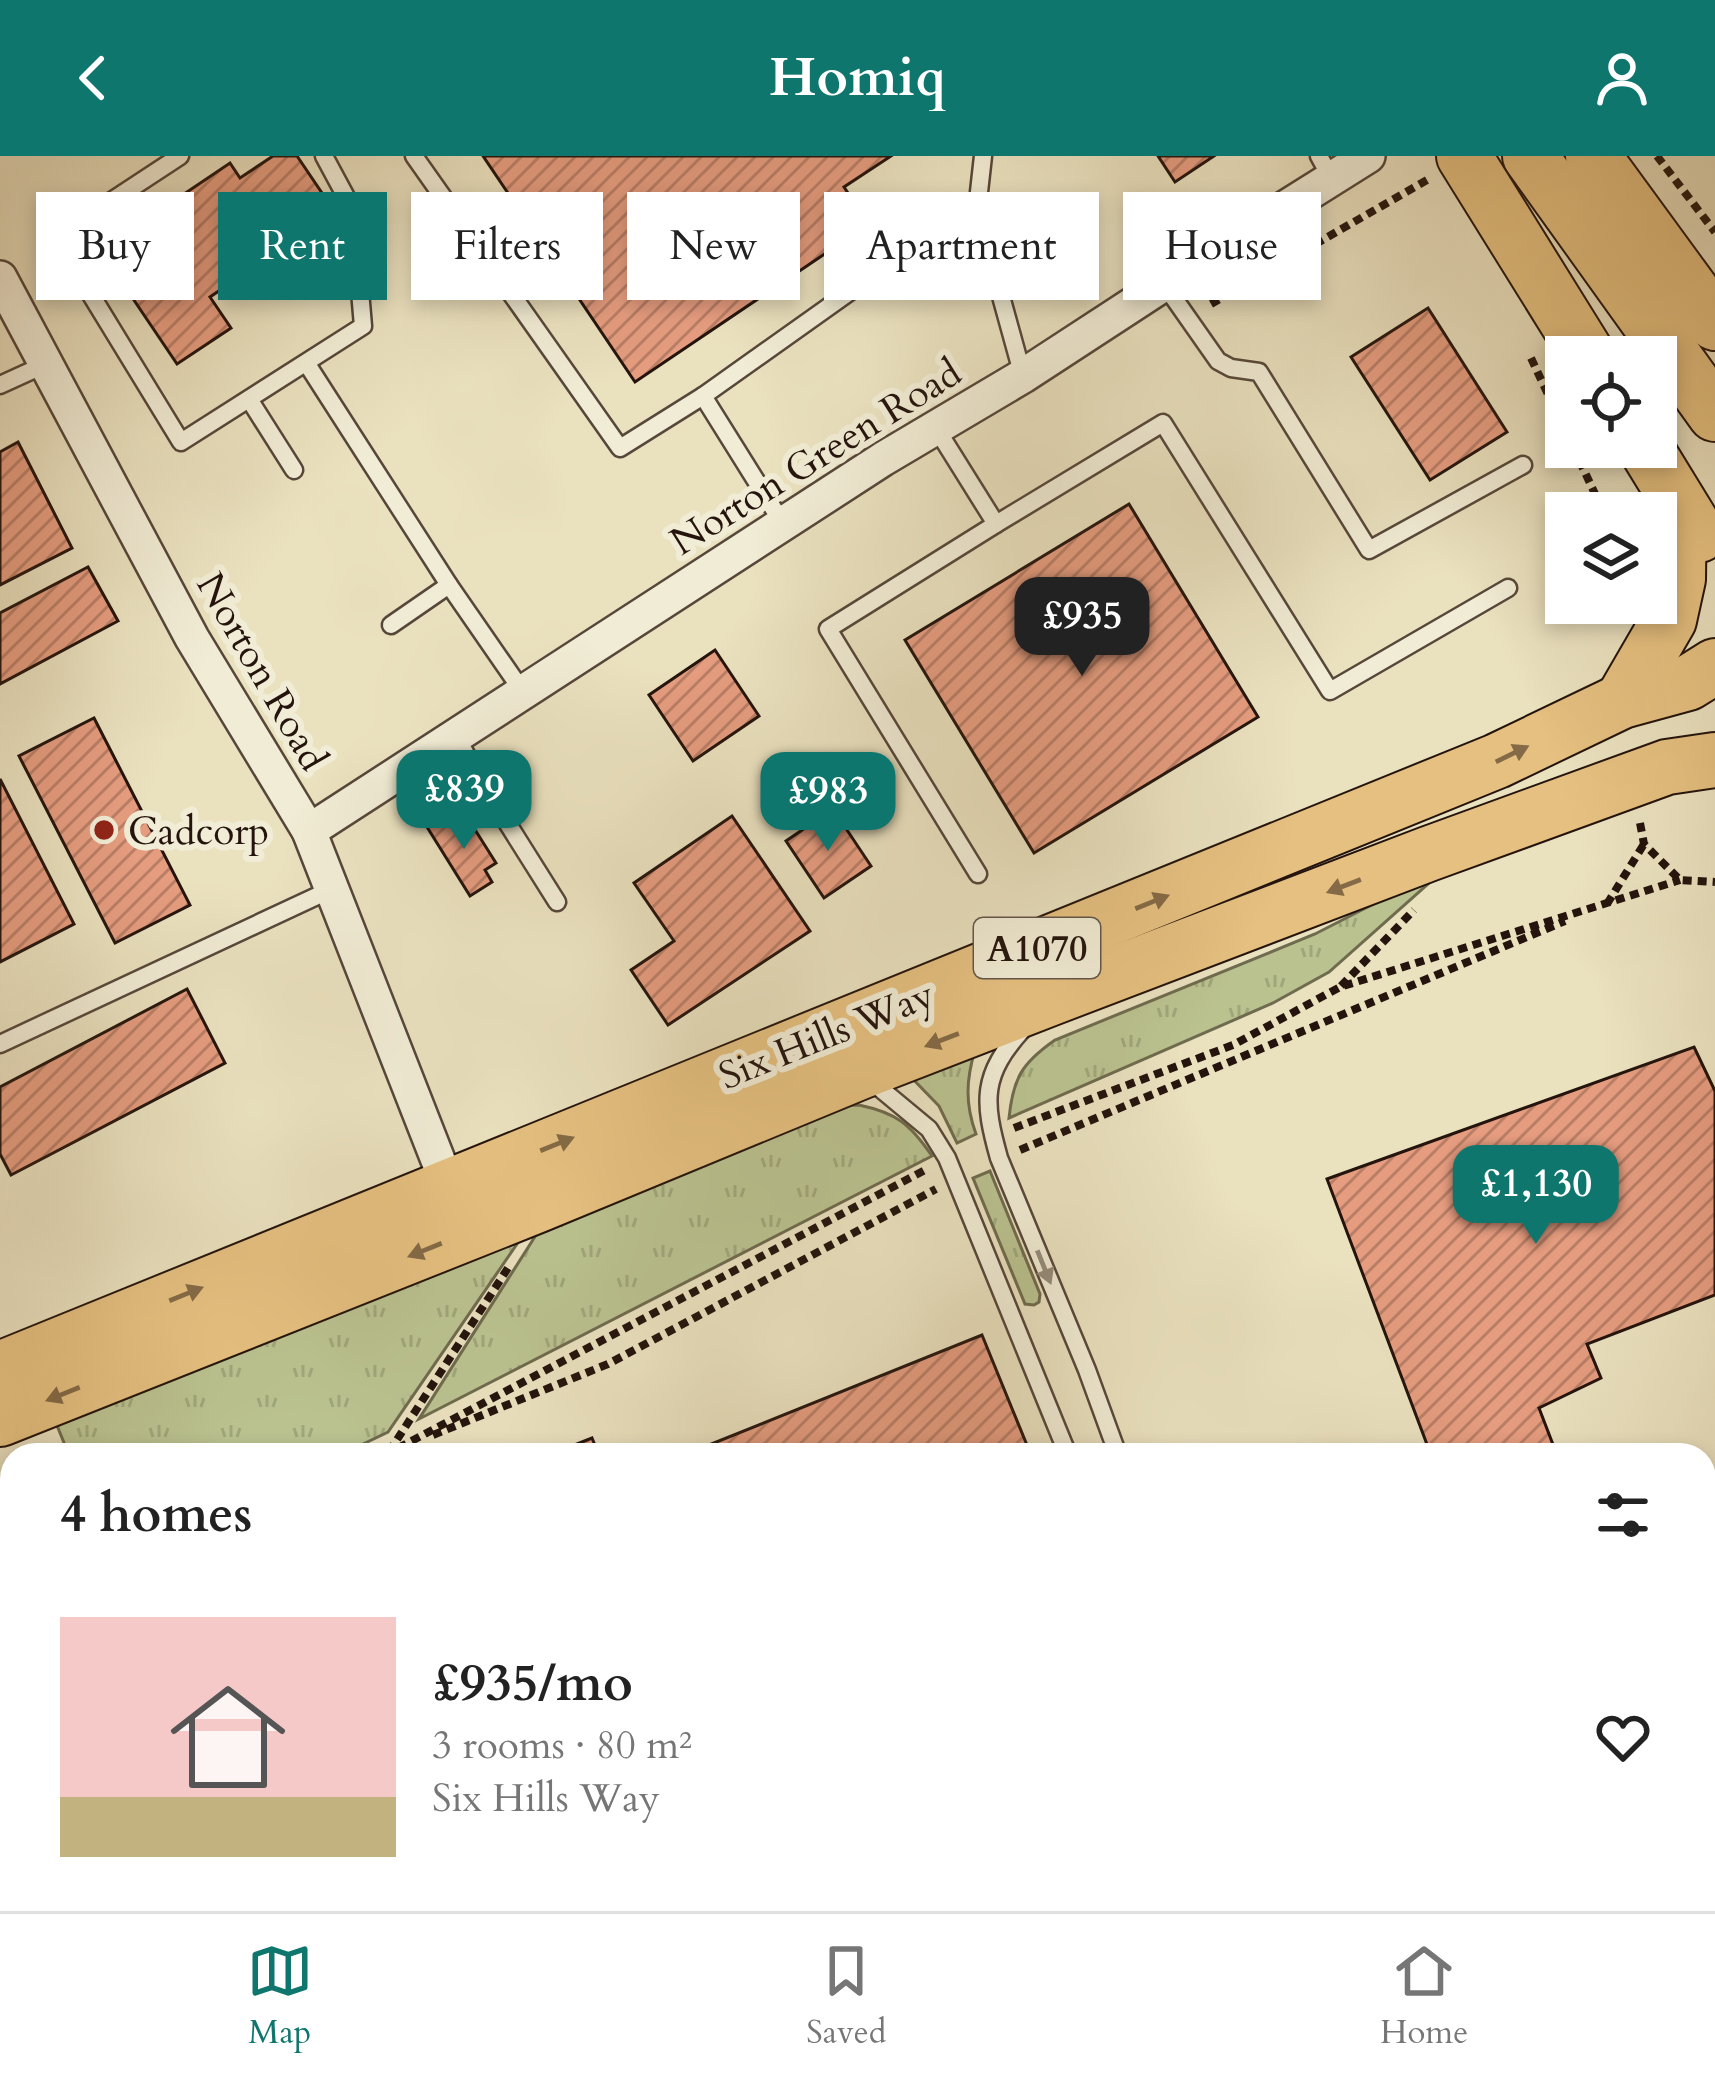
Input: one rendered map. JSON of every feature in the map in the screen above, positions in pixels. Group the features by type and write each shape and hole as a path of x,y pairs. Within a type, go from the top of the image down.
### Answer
{"main road":[{"path":"1530,156 1715,414"},
{"path":"1593,156 1715,323"},
{"path":"1453,164 1573,336"},
{"path":"1658,468 1715,563"},
{"path":"1622,700 1669,620 1678,579 1679,503"},
{"name":"Six Hills Way","path":"0,1369 1497,761 1622,700 1688,683 1715,667"},
{"name":"Six Hills Way","path":"0,1419 1051,998 1667,766 1715,760"}],"street":[{"name":"Norton Green Road","path":"1291,192 1325,167 1368,156"},
{"name":"Norton Road","path":"0,278 192,638 309,831 449,1188"},
{"name":"Norton Green Road","path":"309,831 1139,300"}],"lane":[{"path":"180,156 110,202 88,235 85,285 181,442 363,326 353,210 325,156"},
{"path":"414,156 620,448 838,300"},
{"path":"983,156 979,193 994,271 1023,376"},
{"path":"1175,300 1219,361 1258,372 1369,550 1523,465"},
{"path":"0,385 46,364"},
{"path":"307,364 523,692"},
{"path":"703,395 783,524"},
{"path":"249,399 294,470"},
{"path":"978,874 828,629 1163,423 1330,691 1508,588"},
{"path":"936,428 996,524"},
{"path":"392,625 449,585"},
{"path":"456,736 557,902"},
{"path":"0,1044 332,889"},
{"path":"1051,998 1002,1052 986,1096 999,1158 1114,1443"},
{"path":"860,1072 929,1129 947,1158 1063,1443"}],"path":[{"path":"1657,156 1715,232"},
{"path":"1188,318 1453,164"},
{"path":"1607,904 1644,844 1680,880 1715,882"},
{"path":"394,1443 530,1236 538,1205"}],"green space":[{"path":"1440,870 1329,972 1273,1003 1009,1118 1021,1073 1055,1040 1315,934"},
{"path":"975,1050 968,1092 976,1134 957,1143 939,1106 910,1076"},
{"path":"859,1105 901,1122 932,1156 419,1419 543,1224 837,1106"},
{"path":"990,1171 1040,1294 1034,1305 1025,1304 973,1178"},
{"path":"519,1234 517,1244 388,1432 365,1443 64,1443 56,1423"}],"building":[{"path":"273,156 297,156 321,192 218,192 218,292 210,297 231,328 177,364 134,300 194,300 194,192 187,192 230,163 240,178"},
{"path":"483,156 891,156 844,187 847,192 824,192 824,254 800,271 800,192 627,192 627,300 756,300 635,382 580,300 603,300 603,192 507,192"},
{"path":"1158,156 1214,156 1175,182"},
{"path":"1428,308 1507,432 1430,480 1351,357"},
{"path":"18,442 72,548 0,585 0,452"},
{"path":"1129,504 1258,717 1034,853 905,640"},
{"path":"88,567 118,621 0,684 0,613"},
{"path":"715,650 759,716 693,761 649,695"},
{"name":"Cadcorp","path":"94,718 190,905 115,943 19,756"},
{"path":"0,779 74,924 0,962"},
{"path":"833,809 871,866 824,898 786,841"},
{"path":"450,813 456,824 467,817 496,863 485,870 492,882 470,896 427,827"},
{"path":"732,816 810,931 668,1025 631,970 674,941 634,883"},
{"path":"187,989 225,1063 11,1175 0,1154 0,1087"},
{"path":"1694,1047 1715,1091 1715,1295 1587,1344 1601,1378 1539,1408 1552,1443 1426,1443 1327,1179"},
{"path":"982,1335 1026,1443 714,1443"}],"place":[{"name":"Cadcorp","path":"104,830"}]}
